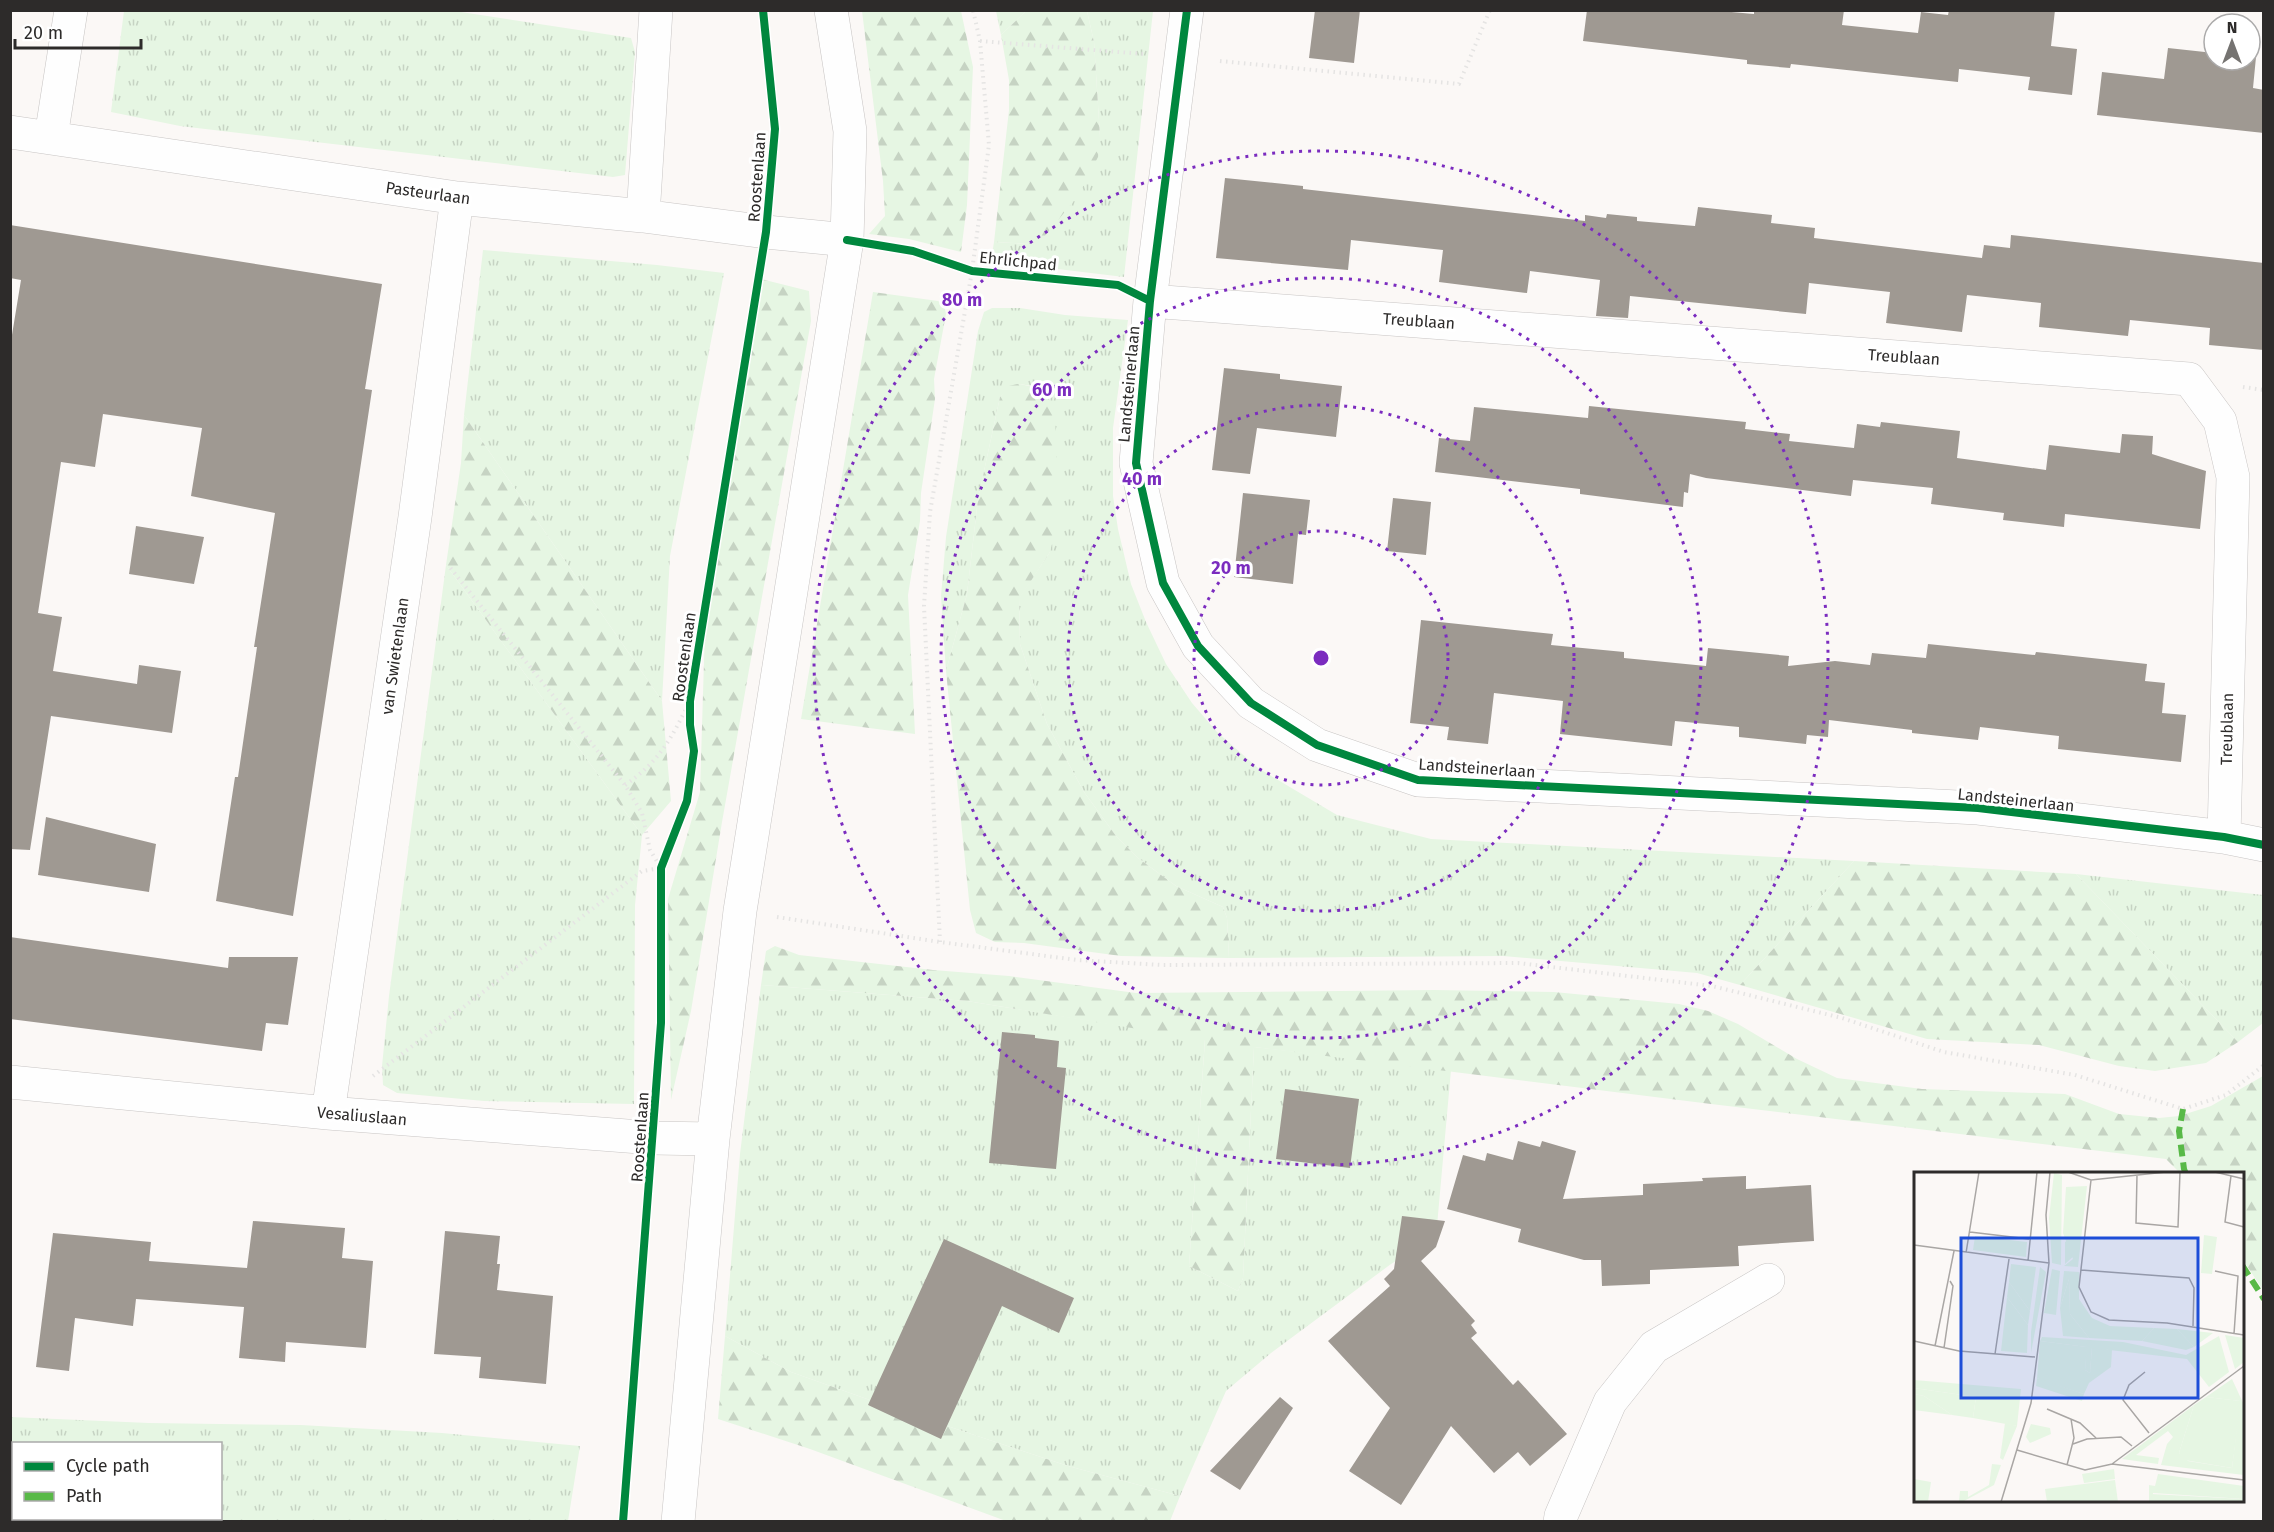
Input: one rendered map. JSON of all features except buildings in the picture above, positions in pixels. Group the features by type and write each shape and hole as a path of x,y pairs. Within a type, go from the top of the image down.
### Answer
{"street":[{"path":"51,137 71,10"},
{"path":"643,216 656,10"},
{"path":"678,1521 713,1139 740,911 847,240 850,131 831,10"},
{"name":"Landsteinerlaan","path":"1187,10 1150,301 1136,463 1163,583 1198,646 1251,703 1317,745 1418,780 1978,808 2224,837 2264,845"},
{"name":"Pasteurlaan","path":"10,132 458,198 643,216 847,240"},
{"name":"van Swietenlaan","path":"328,1113 415,518 458,198"},
{"name":"Treublaan","path":"1150,301 2189,379 2220,421 2233,477 2224,837"},
{"name":"Vesaliuslaan","path":"10,1082 328,1113 642,1137 713,1139"},
{"path":"1560,1521 1610,1402 1654,1347 1768,1280"}],"path":[{"path":"940,942 924,606 930,512 972,271 989,145 980,41 973,10"},
{"path":"980,41 1181,57 1459,84 1490,10"},
{"path":"415,518 452,570 625,785 642,813 650,850 661,868"},
{"path":"625,785 658,758 670,741 690,701"},
{"path":"661,879 664,858"},
{"path":"328,1113 371,1077 642,871 661,868"},
{"path":"740,911 940,942 1077,960 1162,965 1518,963 1712,986 1842,1018 1944,1052 2075,1075 2183,1109 2226,1095 2264,1065"}],"green space":[{"path":"448,10 631,38 635,52 625,175 613,177 180,126 111,112 124,11"},
{"path":"862,11 961,11 973,67 967,205 961,252 909,239 869,234 885,216 883,181"},
{"path":"996,11 1026,11 1001,35"},
{"path":"1026,11 1087,11 1094,42 1100,136 1098,157 1078,196 1044,237 1030,244 994,242 1009,110 1009,80 1001,35"},
{"path":"1087,11 1153,11 1124,277 991,261 994,242 1030,244 1100,136 1094,42"},
{"path":"483,250 724,273 670,556 662,701 464,415"},
{"path":"761,279 809,291 811,321 722,822 691,1011 671,1100 668,899 700,792 707,563"},
{"path":"873,292 938,301 944,305 946,314 934,379 935,399 908,595 915,734 801,719"},
{"path":"992,308 1020,308 1065,315 1128,320 1113,428 1113,496 1131,584 1166,664 1192,703 1217,732 1258,768 1337,815 1431,839 1854,861 1740,985 1697,973 1503,956 1229,958 1227,918 1223,907 1176,886 1138,858 1116,836 1084,792 1047,724 1020,644 1019,598 1050,552 1033,386 1015,385 1000,397 978,499 967,594 946,671 941,596 946,537 978,331 984,312"},
{"path":"1017,384 1033,387 1043,393 1050,402 1055,417 1059,515 1050,552 1019,599 1020,644 1047,724 1084,792 1116,836 1138,858 1176,886 1223,907 1227,918 1229,958 1121,956 1024,943 995,942 976,933 970,910 946,671 967,594 978,499 1000,397 1009,386"},
{"path":"464,415 662,701 671,801 642,835 446,565 461,463"},
{"path":"446,565 642,835 635,905 634,1104 484,1101 397,1093 383,1085 382,1066 389,996"},
{"path":"1854,861 2076,874 2238,1042 2206,1063 2155,1071 2119,1066 2039,1045 1927,1039 1740,985"},
{"path":"2076,874 2263,895 2263,1023 2238,1042"},
{"path":"775,946 799,955 1009,976 1136,993 1434,990 1554,992 1679,1004 1708,1011 1738,1024 1797,1059 1837,1078 1922,1089 2065,1094 2119,1114 2159,1118 2179,1116 2211,1106 2263,1076 2263,1290 2244,1262 2244,1172 2179,1172 2166,1159 1254,1047 1243,1278 1238,1291 1189,1266 1205,1040 967,1001 761,985 766,951"},
{"path":"761,985 967,1001 1205,1039 1189,1266 1238,1291 1243,1278 1254,1047 1451,1070 1436,1237 1391,1264 1271,1353 1226,1391 1180,1496 1068,1466 791,1372 725,1336 740,1154"},
{"path":"725,1336 791,1372 881,1404 1068,1466 1180,1496 1170,1521 1006,1521 810,1449 718,1419"},
{"path":"10,1417 149,1423 301,1425 442,1433 580,1446 568,1521 130,1520 222,1520 222,1442 12,1442 12,1501 10,1501"},
{"path":"10,1501 12,1501 12,1520 140,1521 11,1521"}],"marked path":[{"path":"2183,1109 2179,1131 2185,1172"},
{"path":"2244,1268 2264,1299"}],"cycle path":[{"name":"Roostenlaan","path":"623,1522 661,1023 661,868 687,801 694,751 690,725 690,701 766,232 775,129 763,10"},
{"path":"1187,10 1150,301 1136,463 1163,583 1198,646 1251,703 1317,745 1418,780 1978,808 2224,837 2264,845"},
{"name":"Ehrlichpad","path":"847,240 913,251 972,271 1118,285 1150,301"}]}
